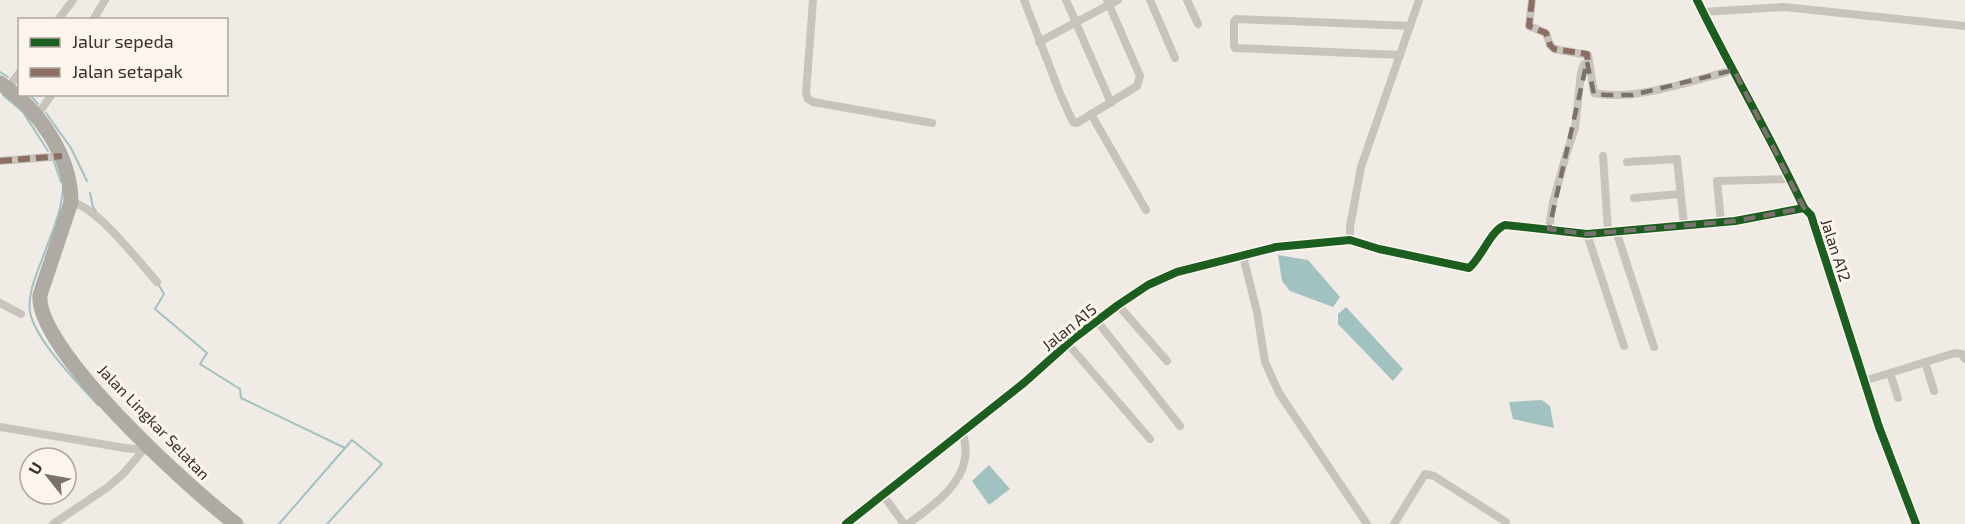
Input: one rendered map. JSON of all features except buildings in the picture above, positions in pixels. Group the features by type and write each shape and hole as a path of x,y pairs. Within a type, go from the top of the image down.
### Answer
{"highway":[{"name":"Jalan Lingkar Selatan","path":"4,85 36,117 62,156 71,189 71,202 40,295 43,317 57,343 145,448 231,523"}],"street":[{"path":"60,18 73,0"},
{"path":"94,18 105,0"},
{"path":"813,0 806,93 808,99 813,102 932,123"},
{"path":"1024,0 1073,122 1079,123 1137,86 1140,80 1108,2"},
{"path":"1066,0 1111,103"},
{"path":"1039,42 1076,23 1108,2 1118,0"},
{"path":"1150,0 1175,58"},
{"path":"1187,0 1198,24"},
{"path":"1419,0 1361,168 1351,218 1350,240 1379,249 1469,268 1482,254 1501,226 1514,225 1587,234 1720,222 1804,208"},
{"path":"1532,0 1529,26 1545,33 1554,49 1587,54 1594,93 1633,94 1734,70"},
{"name":"Jalan A12","path":"1697,0 1804,208 1811,215 1878,427 1916,524"},
{"path":"1703,12 1784,7 1965,26"},
{"path":"1400,55 1235,48 1234,22 1236,19 1410,26"},
{"path":"1549,229 1558,183 1575,128 1581,73 1584,64 1588,64"},
{"path":"4,85 18,74"},
{"path":"36,117 51,96"},
{"path":"1091,114 1146,210"},
{"path":"0,161 62,156"},
{"path":"1603,156 1612,231 1654,346"},
{"path":"1627,162 1677,159 1684,225"},
{"path":"1720,222 1717,181 1791,179"},
{"path":"1634,198 1680,194"},
{"path":"71,202 78,203 98,217 157,282"},
{"path":"1587,234 1624,346"},
{"name":"Jalan A15","path":"846,524 1025,382 1097,321 1148,285 1177,272 1276,247 1350,240"},
{"path":"1243,256 1257,312 1265,362 1278,393 1367,524"},
{"path":"0,303 21,314"},
{"path":"1118,305 1167,361"},
{"path":"1097,321 1180,426"},
{"path":"1068,344 1150,440"},
{"path":"1864,381 1958,352 1965,359"},
{"path":"1925,362 1934,391"},
{"path":"1890,373 1898,398"},
{"path":"0,427 145,448"},
{"path":"883,495 906,524 941,499 958,476 965,459 965,441 962,431"},
{"path":"53,524 108,487 124,473 145,448"},
{"path":"1394,524 1425,474 1434,476 1506,522"}],"highlighted area":[{"path":"1587,62 1594,94 1606,95 1633,95 1734,70 1804,208 1735,221 1587,234 1549,229"}],"water":[{"path":"1278,255 1308,260 1340,297 1333,307 1290,291 1282,281"},
{"path":"1346,307 1403,369 1393,381 1338,324 1338,314"},
{"path":"1542,400 1550,406 1554,428 1513,419 1509,402"},
{"path":"989,465 1010,489 989,505 972,481"}],"waterway":[{"path":"0,72 8,77"},
{"path":"3,95 23,112 48,151"},
{"path":"31,96 38,104"},
{"path":"46,113 71,148 87,181"},
{"path":"53,159 61,182"},
{"path":"63,187 56,221 32,290 30,312 48,348 98,405"},
{"path":"90,193 96,211"},
{"path":"158,284 164,294 155,309 207,353 200,364 240,389 241,398 345,448"},
{"path":"279,524 352,440 382,464 327,524"}],"marked path":[{"path":"1532,0 1529,26 1546,33 1554,49 1587,54 1588,64"},
{"path":"0,161 62,156"}],"cycle path":[{"path":"1697,0 1804,208 1811,215 1879,427 1916,524"},
{"path":"846,524 1025,382 1073,339 1148,285 1177,272 1276,247 1350,240 1379,249 1469,268 1495,232 1505,225 1587,234 1735,221 1804,208"}]}
